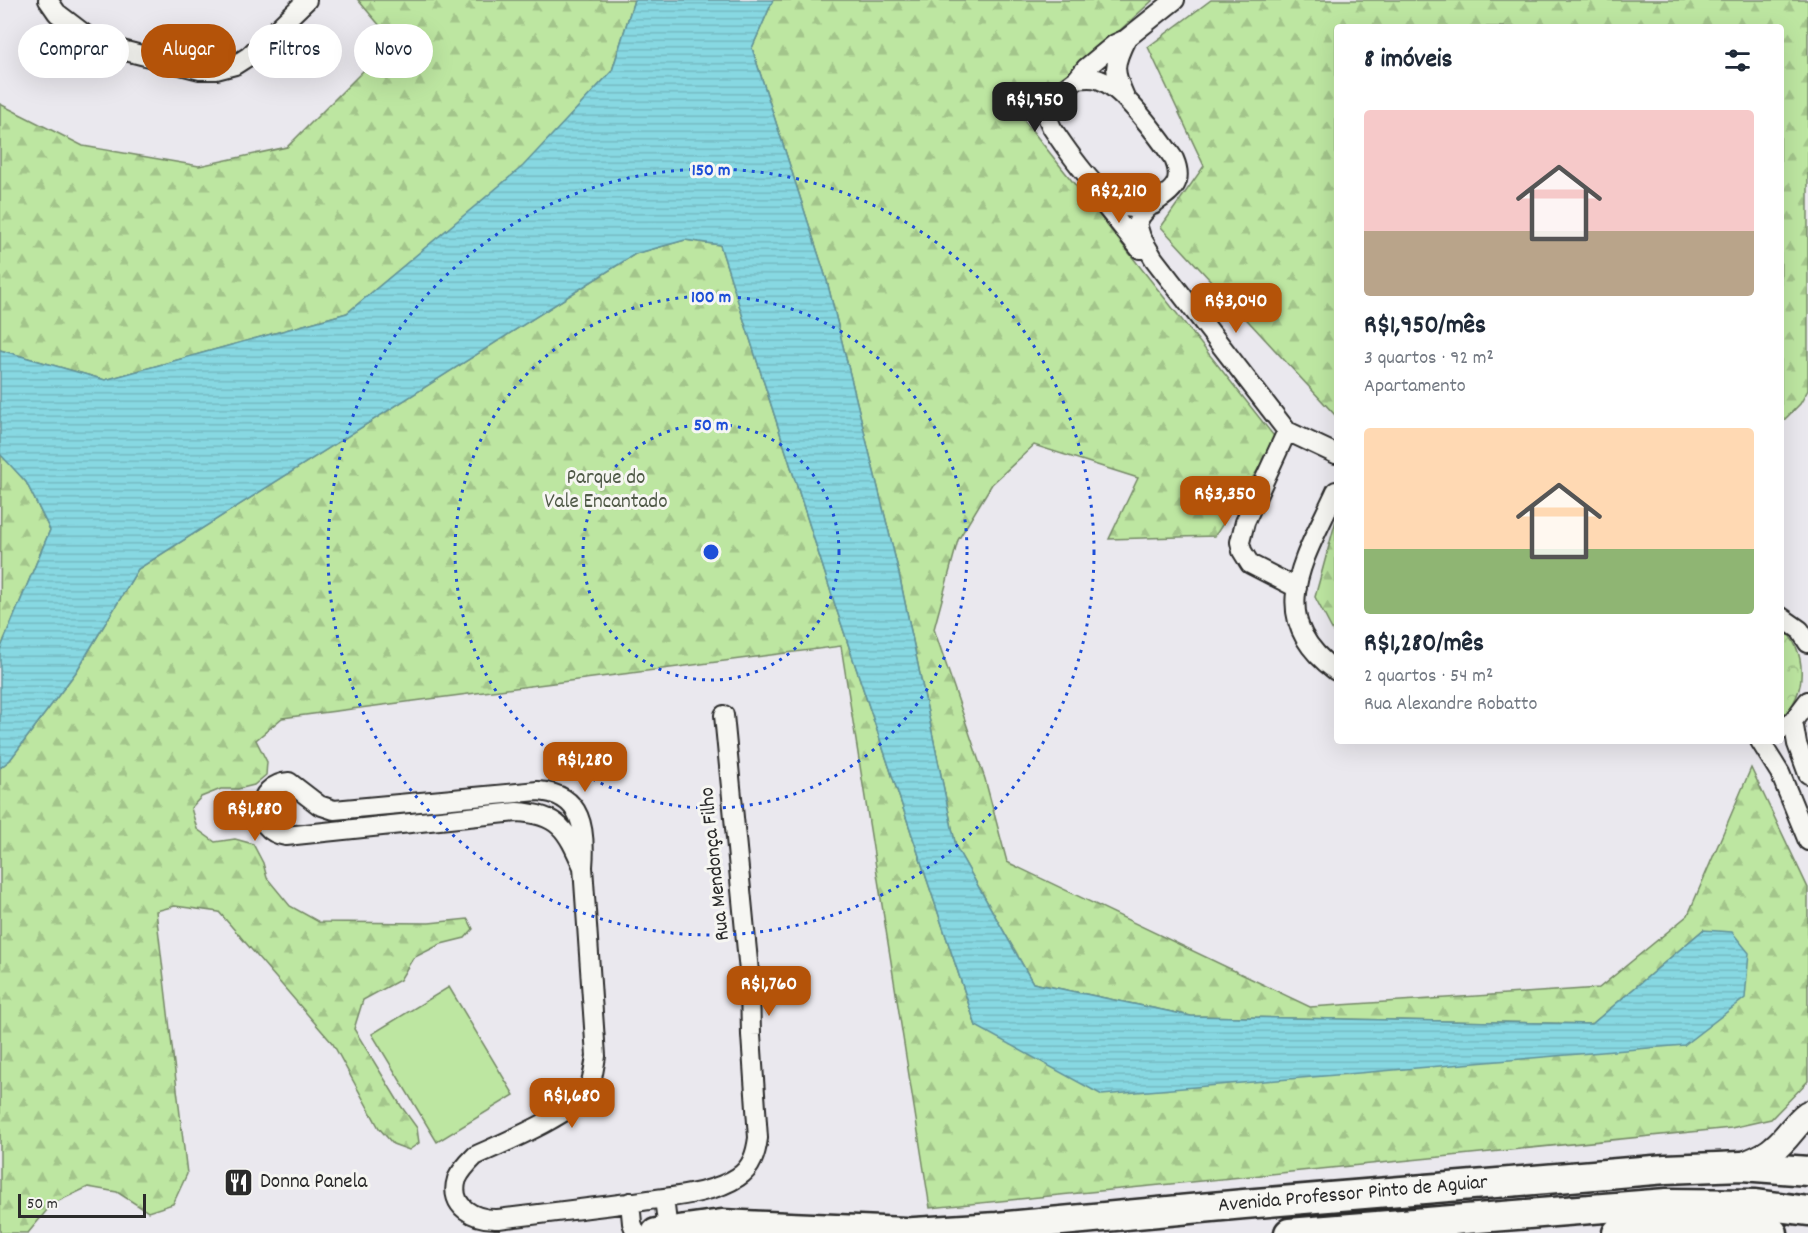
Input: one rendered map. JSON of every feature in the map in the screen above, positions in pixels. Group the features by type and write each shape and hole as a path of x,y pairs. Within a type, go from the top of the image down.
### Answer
{"main road":[{"path":"1742,1166 1776,1148 1795,1125 1808,1114"},
{"name":"Avenida Professor Pinto de Aguiar","path":"898,1233 997,1227 1676,1168 1742,1166 1808,1171"},
{"name":"Avenida Professor Pinto de Aguiar","path":"1289,1233 1679,1203 1756,1204 1808,1211"},
{"path":"1480,1218 1538,1233"},
{"path":"662,1232 722,1224 741,1224 905,1232"},
{"path":"1617,1233 1730,1229 1773,1233"}],"street":[{"path":"48,0 57,12 91,39 110,47 208,70 235,64 249,56 308,0"},
{"path":"1154,259 1137,247 1107,208 1099,189 1058,137 1048,119 1048,109 1057,94 1077,79 1093,62 1175,0"},
{"path":"1126,39 1116,59 1114,70 1117,81 1126,99 1166,148 1179,171 1179,180 1172,190 1145,212 1137,224 1142,237 1154,259 1287,431 1334,453"},
{"path":"1077,79 1101,80 1126,99"},
{"path":"1099,189 1123,206 1138,208 1153,205"},
{"path":"1287,431 1245,522 1240,542 1242,551 1250,564 1297,588"},
{"path":"1334,496 1304,563 1297,588 1295,612 1306,643 1334,669"},
{"path":"1784,619 1800,630 1808,643"},
{"path":"1808,701 1787,725 1808,774"},
{"name":"Rua Mendonça Filho","path":"584,867 571,841 560,826 547,817 534,813 517,812 286,836 277,835 262,821 262,802 266,793 281,782 289,782 318,805 334,810 513,793 553,792 571,803 578,815 584,834 596,1056 593,1075 587,1092 567,1111 475,1156 464,1168 457,1180 456,1193 465,1209 475,1217 486,1220 692,1194 728,1183 740,1176 756,1154 758,1138 750,982 724,715"},
{"path":"1762,744 1780,773 1808,841"},
{"path":"662,1232 664,1197"},
{"path":"630,1202 632,1223 636,1233"}],"green space":[{"path":"358,0 634,0 612,71 524,166 347,313 105,380 0,350 0,104 83,146 199,166 287,147 356,78 433,78 433,24 378,24"},
{"name":"Parque do Vale Encantado","path":"773,0 1153,0 1023,119 1277,440 1215,536 1109,539 1138,478 1034,445 992,484 958,540 934,629 985,779 1007,862 1310,1007 1599,988 1688,915 1751,768 1808,888 1808,1081 1771,1119 1731,1128 930,1208 841,646 282,718 256,740 267,762 266,775 254,785 238,789 221,789 201,797 191,808 197,829 215,842 235,839 253,844 263,863 267,878 290,906 319,922 429,923 468,919 473,929 465,938 441,944 413,958 400,980 363,1000 354,1029 417,1128 419,1143 409,1150 393,1144 379,1128 333,1044 219,912 175,906 156,911 187,1174 173,1204 148,1212 117,1192 88,1187 52,1204 28,1233 0,1233 0,768 10,760 76,672 138,569 635,254 685,240 720,245 836,608 976,1026 1684,1045 1703,930 1592,1024 1191,1016 1033,983 956,847 898,569 827,281 752,48"},
{"path":"1211,0 1808,0 1808,390 1800,404 1784,420 1784,24 1334,24 1334,414 1161,227 1204,166 1148,47"},
{"path":"1,454 26,482 50,530 0,650"},
{"path":"1334,527 1334,633 1315,597"},
{"path":"1784,631 1790,636 1800,659 1800,685 1790,708 1784,714"},
{"path":"449,987 514,1095 437,1142 372,1034"}],"water":[{"path":"634,0 773,0 752,48 827,281 898,569 956,847 1033,983 1191,1016 1592,1024 1703,930 1732,932 1749,953 1745,998 1684,1045 1102,1095 976,1026 836,608 720,245 685,240 635,254 138,569 76,672 10,760 0,768 0,650 50,530 26,482 0,454 0,350 105,380 347,313 523,166 612,71"}],"place":[{"name":"Donna Panela","path":"239,1183"}]}
